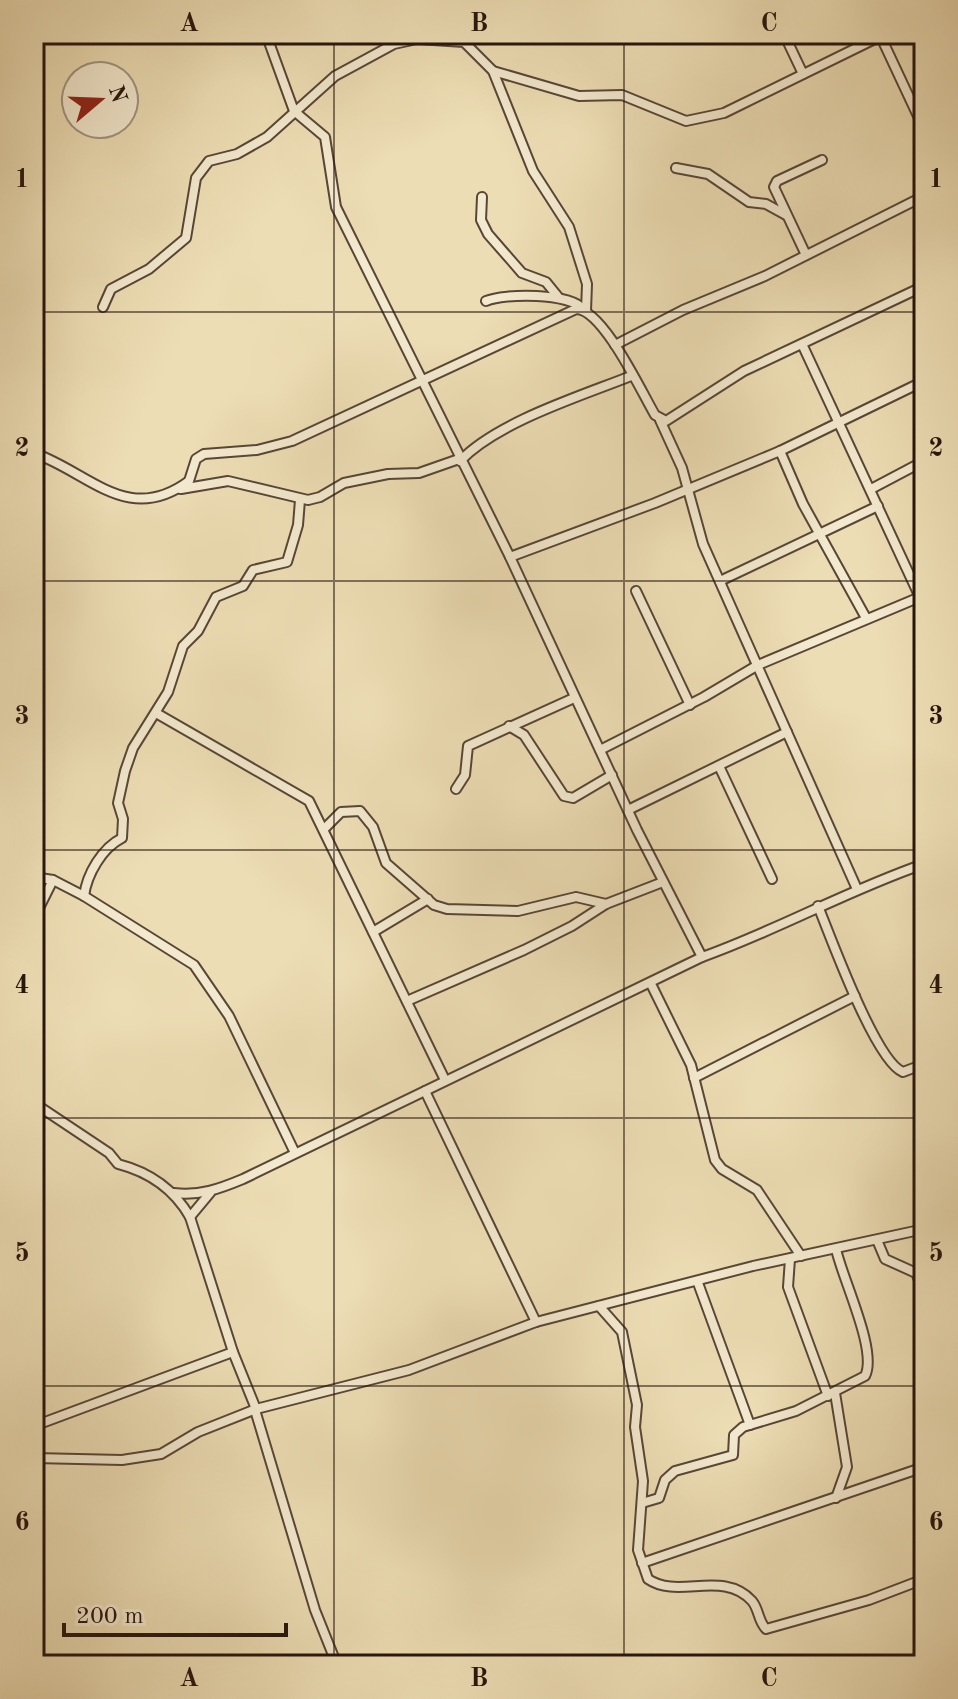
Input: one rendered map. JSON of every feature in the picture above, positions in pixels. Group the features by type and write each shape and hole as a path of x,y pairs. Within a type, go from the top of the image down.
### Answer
{"street":[{"path":"266,34 294,111 325,137 336,207 510,557 574,698 702,957"},
{"path":"784,34 803,74"},
{"path":"493,71 579,96 622,95 686,121 724,113 881,35 924,129"},
{"path":"103,307 111,289 149,269 186,238 196,178 203,166 237,154 267,137 294,111 354,64 394,44 417,39 464,42 493,71 533,171 569,227 587,284 584,310"},
{"path":"806,255 775,192 777,181 822,160"},
{"path":"676,168 708,174 749,202 766,204 786,215"},
{"path":"615,345 924,196"},
{"path":"482,197 481,220 488,234 522,273 546,282 559,298"},
{"path":"660,420 672,418 744,371 924,286"},
{"path":"486,301 497,297 572,300 615,345 660,420 689,488 703,544 857,889"},
{"path":"177,490 189,481 196,459 204,454 242,452 292,441 571,310 584,310"},
{"path":"600,750 690,705 758,665 866,618 922,602 802,344"},
{"path":"34,453 50,458 112,495 149,498 228,481 300,500 320,497 344,483 388,474 419,473 460,460 535,414 631,376"},
{"path":"510,557 780,451 924,381"},
{"path":"780,451 819,533 866,618"},
{"path":"871,489 924,461"},
{"path":"84,896 89,875 103,853 122,838 124,829 118,791 133,748 168,692 183,646 198,631 216,597 243,586 253,570 287,562 298,525 300,500"},
{"path":"720,581 878,506"},
{"path":"636,591 690,705"},
{"path":"456,789 465,775 466,748 574,698"},
{"path":"156,713 309,801 445,1080"},
{"path":"509,726 524,735 564,796 570,799 612,775"},
{"path":"628,810 787,732"},
{"path":"719,766 772,879"},
{"path":"324,829 341,812 360,811 373,827 386,863 428,899 447,909 518,911 569,897 606,904"},
{"path":"174,1193 194,1195 211,1192 702,957 748,941 818,906 924,864"},
{"path":"34,877 53,880 84,896 194,965 229,1016 295,1153"},
{"path":"34,918 53,880"},
{"path":"407,1001 548,938 606,904 663,882"},
{"path":"373,932 428,899"},
{"path":"818,906 855,996 890,1065 903,1072 924,1064"},
{"path":"651,984 694,1078 715,1160 722,1169 757,1190 801,1256"},
{"path":"694,1078 855,996"},
{"path":"425,1091 536,1322"},
{"path":"34,1103 109,1153 118,1164 138,1169 174,1193 190,1217 233,1352 256,1410 315,1610 337,1665"},
{"path":"190,1217 211,1192"},
{"path":"34,1458 122,1460 161,1454 198,1432 256,1410 409,1370 536,1322 801,1256 924,1229"},
{"path":"877,1240 885,1259 916,1273 924,1291"},
{"path":"642,1503 659,1498 665,1480 675,1471 733,1455 734,1435 750,1425 777,1419 865,1376 868,1366 855,1306 836,1249"},
{"path":"790,1259 788,1287 832,1394 847,1467 836,1498"},
{"path":"698,1283 750,1425"},
{"path":"599,1306 622,1332 637,1405 635,1427 640,1446 642,1503 638,1550 648,1579 664,1588 706,1585 742,1593 756,1607 766,1629 869,1600 896,1587 924,1579"},
{"path":"34,1426 233,1352"},
{"path":"642,1563 924,1467"}]}
